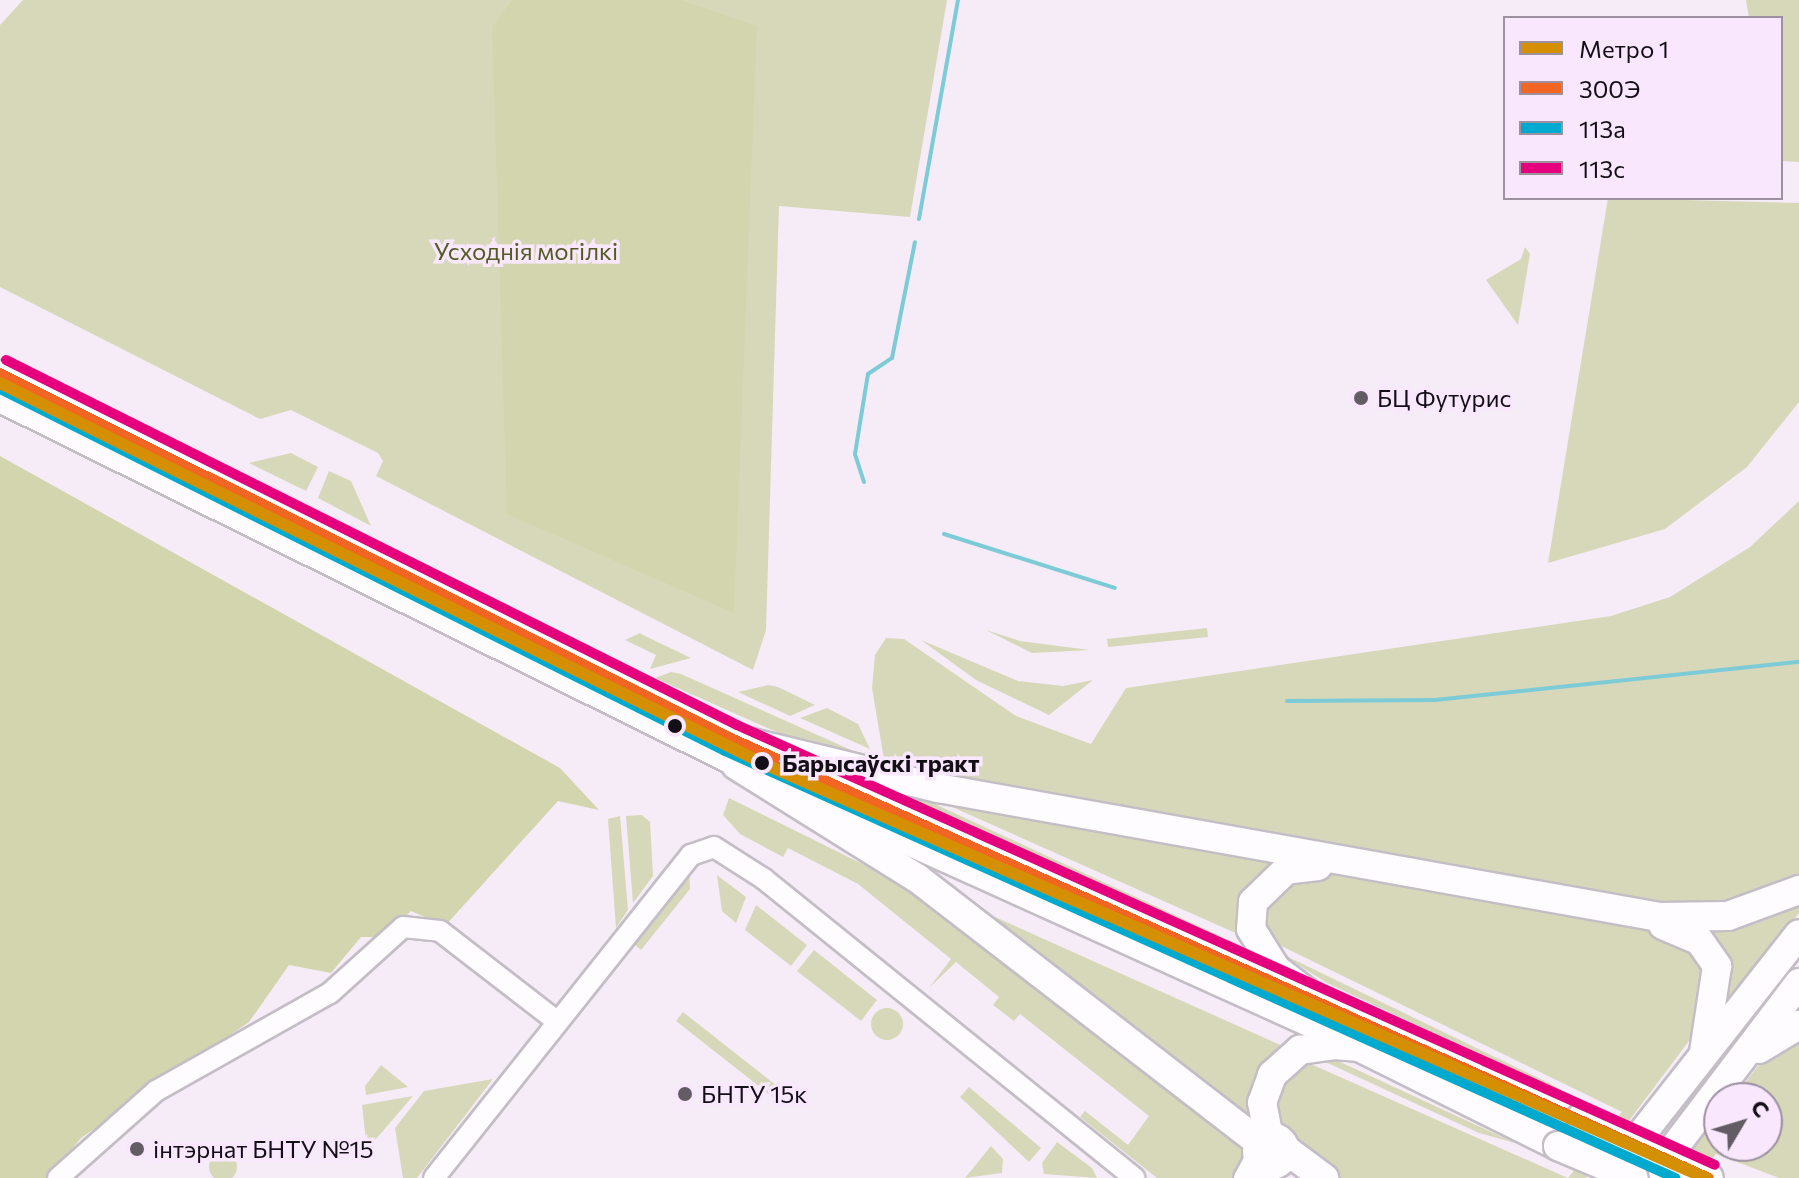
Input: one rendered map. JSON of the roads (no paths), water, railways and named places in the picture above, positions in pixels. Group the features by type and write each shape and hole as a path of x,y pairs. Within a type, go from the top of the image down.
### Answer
{"highway":[{"path":"734,751 1659,917 1728,916 1799,890"},
{"path":"734,751 917,878 1269,1155 1310,1178"},
{"path":"1704,1052 1717,966 1699,940 1682,932 1309,864 1272,878 1249,915 1258,946 1276,969 1319,1002 1709,1178"},
{"path":"1607,1178 1799,934"},
{"path":"1651,1178 1799,983"},
{"path":"1739,1064 1799,1025"},
{"path":"1269,1155 1262,1103 1281,1064 1300,1050 1359,1047 1558,1146 1634,1178"},
{"path":"1269,1155 1324,1178"}],"main road":[{"path":"0,373 734,751 1319,1002"},
{"path":"0,400 1359,1047"}],"street":[{"path":"434,1178 555,1020 691,855 719,848 1135,1178"},
{"path":"58,1178 156,1091 330,993 403,927 440,931 555,1020"},
{"path":"1244,1178 1269,1155"}],"waterway":[{"path":"919,219 958,0"},
{"path":"864,482 855,454 868,374 892,358 915,242"},
{"path":"944,534 1115,588"},
{"path":"1287,701 1435,700 1799,662"}],"metro line":[{"name":"1","path":"0,383 762,763 1706,1178"}],"place":[{"name":"БЦ Футурис","path":"1361,398"},
{"name":"Барысаўскі тракт","path":"762,763"},
{"name":"БНТУ 15к","path":"685,1094"},
{"name":"інтэрнат БНТУ №15","path":"137,1149"}],"park label":[{"name":"Усходнія могілкі","path":"526,251"}]}
